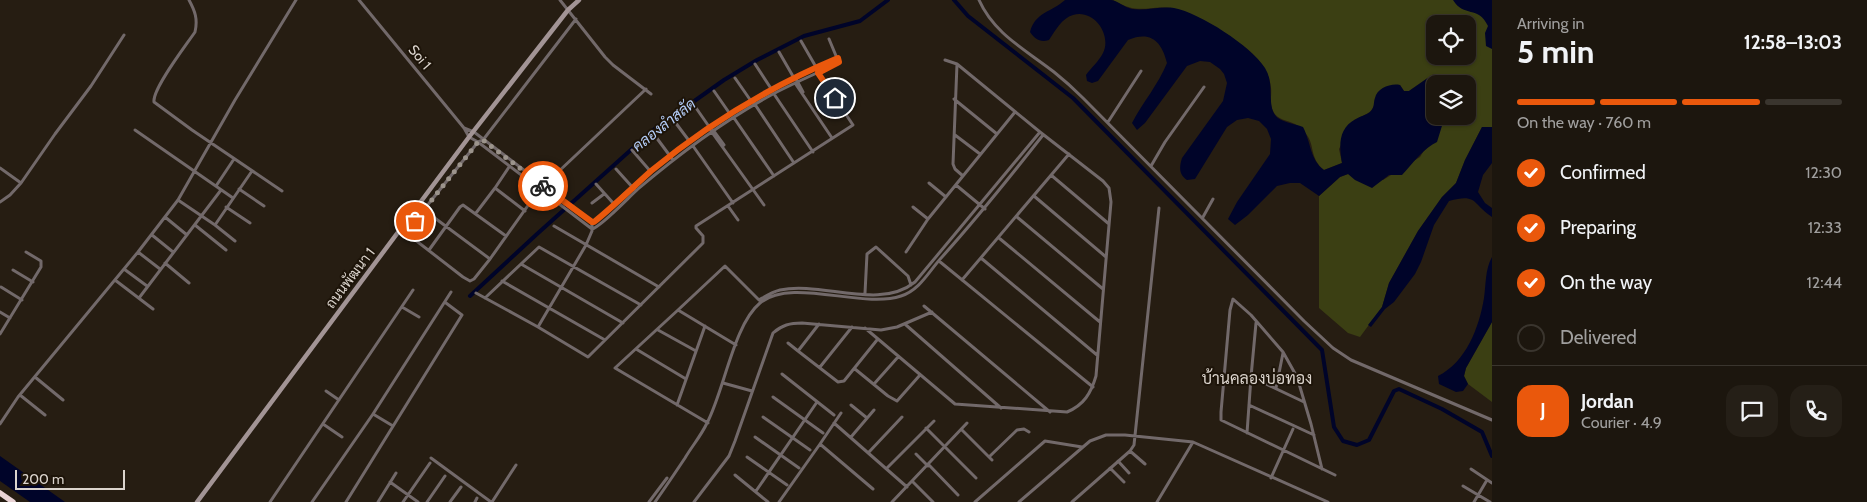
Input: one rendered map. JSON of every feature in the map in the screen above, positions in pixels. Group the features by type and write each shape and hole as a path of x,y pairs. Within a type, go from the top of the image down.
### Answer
{"highway":[{"path":"0,493 13,502"}],"main road":[{"name":"ถนนพัฒนา 1","path":"197,502 470,137 568,10 579,0"}],"street":[{"path":"189,0 196,16 195,32 159,86 153,99 181,122 282,191"},
{"path":"0,424 34,377 152,235 178,200 296,0"},
{"name":"Soi 1","path":"359,0 470,137 590,228"},
{"path":"560,0 613,65 651,94"},
{"path":"979,0 994,25 1011,41 1067,83 1203,217 1304,321 1340,354 1492,420"},
{"path":"406,232 478,142 483,140 576,19"},
{"path":"0,202 10,195 21,183 91,86 124,35"},
{"path":"538,326 586,245 591,234 592,222 693,146 730,114 751,101 796,83 839,62 830,38"},
{"path":"801,41 816,67"},
{"path":"779,52 796,83 833,138"},
{"path":"590,228 599,225 650,172 690,142 711,129 733,119 794,78 838,58"},
{"path":"865,328 955,404 1067,412 1075,409 1082,403 1093,387 1096,376 1109,224 1111,195 1109,188 1103,181 957,64 945,60"},
{"path":"755,64 813,151"},
{"path":"957,64 954,99 954,166 963,176"},
{"path":"1108,122 1141,71"},
{"path":"476,293 538,326 588,357 703,243 703,236 696,226 851,127 852,123 818,73"},
{"path":"735,78 793,164"},
{"path":"1151,166 1165,142 1204,87"},
{"path":"401,229 463,278 470,281 474,279 540,190 646,89"},
{"path":"714,91 730,114"},
{"path":"954,99 997,134"},
{"path":"694,105 764,205"},
{"path":"906,252 928,219 1015,112"},
{"path":"733,119 774,176"},
{"path":"675,122 690,142"},
{"name":"Soi 1","path":"464,128 474,132 592,222"},
{"path":"135,130 233,198"},
{"path":"653,133 673,160"},
{"path":"650,502 663,487 708,423 748,315 760,301 770,293 786,289 879,295 898,293 911,285 1042,134"},
{"path":"760,301 775,295 793,292 882,299 899,297 913,290 924,280 985,209 1042,134"},
{"path":"954,135 980,154"},
{"path":"693,146 733,203"},
{"path":"632,150 650,172"},
{"path":"962,280 1069,154"},
{"path":"216,186 234,159"},
{"path":"476,213 509,167"},
{"path":"0,168 21,183"},
{"path":"616,169 634,190"},
{"path":"215,225 252,171"},
{"path":"1052,175 1109,224"},
{"path":"929,183 946,197"},
{"path":"596,184 614,204"},
{"path":"956,185 985,209"},
{"path":"495,188 525,211"},
{"path":"239,189 264,206"},
{"path":"139,298 221,190"},
{"path":"592,203 604,194"},
{"path":"1034,196 1106,256"},
{"path":"1203,217 1212,199"},
{"path":"178,200 235,241"},
{"path":"429,250 463,205 506,236"},
{"path":"728,206 738,220"},
{"path":"226,207 250,223"},
{"path":"914,207 928,219"},
{"path":"1072,502 1130,451 1134,445 1159,208"},
{"path":"424,210 490,259"},
{"path":"165,217 187,235"},
{"path":"1017,217 1103,289"},
{"path":"195,225 226,250"},
{"path":"554,226 659,287"},
{"path":"152,235 174,252"},
{"path":"999,238 1100,322"},
{"path":"485,298 539,247 641,305"},
{"path":"865,294 867,254 876,247 908,276 911,285"},
{"path":"0,334 33,282 42,264 26,252"},
{"path":"138,252 160,269"},
{"path":"935,257 1093,387"},
{"path":"981,258 1097,355"},
{"path":"164,263 189,283"},
{"path":"521,264 623,322"},
{"path":"708,423 615,368 725,266 760,301"},
{"path":"124,269 147,286"},
{"path":"13,270 33,282"},
{"path":"115,280 153,309"},
{"path":"502,281 605,340"},
{"path":"1,287 22,300"},
{"path":"270,502 413,290"},
{"path":"312,502 373,414 446,303 451,292"},
{"path":"840,292 841,297"},
{"path":"1322,469 1297,377 1283,352 1238,302 1234,299 1232,300 1220,417 1227,423 1284,451 1322,469 1335,475"},
{"path":"346,502 462,315 446,303"},
{"path":"402,306 419,317"},
{"path":"924,306 1051,412"},
{"path":"678,310 736,345"},
{"path":"0,312 10,318"},
{"path":"694,502 729,456 736,441 773,333 779,328 790,323 853,326 881,330 905,325 932,312"},
{"path":"1247,433 1256,323"},
{"path":"798,350 819,324"},
{"path":"905,325 1001,408"},
{"path":"677,405 704,326"},
{"path":"820,367 853,326"},
{"path":"658,330 696,351"},
{"path":"788,343 833,379 840,382 844,381 877,340"},
{"path":"636,349 686,379"},
{"path":"1276,388 1283,352"},
{"path":"874,384 898,357"},
{"path":"854,368 888,396 897,401 920,375"},
{"path":"782,374 834,415"},
{"path":"34,377 63,400"},
{"path":"1251,377 1305,402"},
{"path":"724,383 752,391"},
{"path":"326,391 339,400"},
{"path":"20,395 45,415"},
{"path":"773,396 823,433"},
{"path":"756,491 817,402"},
{"path":"851,405 867,418"},
{"path":"1249,405 1314,435"},
{"path":"851,437 874,410"},
{"path":"373,414 393,426"},
{"path":"779,502 841,414"},
{"path":"762,417 810,450"},
{"path":"869,452 902,417"},
{"path":"887,468 934,421"},
{"path":"834,423 907,487"},
{"path":"894,501 968,423"},
{"path":"323,424 342,437"},
{"path":"926,428 976,478"},
{"path":"962,430 990,458 1017,430 1024,429 1029,432"},
{"path":"1271,478 1293,430"},
{"path":"1019,502 1082,447 1090,441 1106,435 1136,435 1192,442 1328,502"},
{"path":"755,437 799,468"},
{"path":"975,502 1045,441 1082,447"},
{"path":"1157,502 1192,442"},
{"path":"820,444 873,489"},
{"path":"1130,451 1145,464"},
{"path":"916,454 958,495"},
{"path":"747,457 787,485"},
{"path":"431,458 491,502 516,465"},
{"path":"1118,461 1129,473"},
{"path":"403,502 430,463"},
{"path":"1110,468 1124,482"},
{"path":"1470,469 1492,483"},
{"path":"380,501 396,473"},
{"path":"735,475 768,502"},
{"path":"427,502 445,476"},
{"path":"655,502 667,478"},
{"path":"1474,502 1487,480"},
{"path":"390,482 418,502"},
{"path":"912,482 933,502"},
{"path":"1463,486 1490,502"},
{"path":"450,502 461,487"}],"green space":[{"path":"1113,0 1492,0 1492,127 1482,127 1465,160 1456,183 1442,197 1418,231 1389,283 1382,307 1360,337 1348,333 1319,308 1319,196 1340,177 1348,174 1383,180 1420,157 1440,125 1476,125 1476,75 1426,75 1426,79 1409,91 1404,91 1400,85 1375,98 1372,110 1354,120 1339,149 1342,163 1324,170 1316,161 1306,134 1295,124 1275,114 1271,105 1271,88 1268,76 1261,64 1247,49 1210,24 1183,11 1159,7 1131,8"},
{"path":"1492,322 1492,402 1468,384 1464,376 1466,368"}],"water":[{"path":"1065,0 1111,0 1132,9 1174,8 1211,23 1249,50 1265,68 1270,81 1271,102 1274,113 1281,120 1303,127 1313,156 1324,170 1342,163 1340,144 1346,127 1370,112 1378,91 1389,86 1400,85 1404,91 1409,91 1426,79 1426,125 1442,125 1437,142 1423,152 1402,175 1389,175 1372,188 1355,180 1348,174 1340,177 1319,196 1300,183 1277,186 1248,215 1235,225 1228,219 1237,202 1270,154 1271,139 1267,129 1259,121 1248,118 1237,120 1227,127 1195,179 1187,180 1180,170 1182,158 1223,101 1227,83 1224,74 1210,62 1200,61 1187,66 1145,123 1137,130 1132,123 1167,63 1159,44 1149,37 1143,36 1128,40 1098,81 1092,83 1087,81 1086,75 1103,53 1105,46 1103,31 1094,20 1081,14 1073,15 1065,19 1049,40 1046,41 1038,40 1030,32 1032,25 1040,16"},
{"path":"1453,0 1492,0 1492,49 1486,46 1485,33 1488,26 1484,20 1475,13 1462,9"},
{"path":"1482,127 1492,127 1492,163 1483,175 1478,192 1485,203 1492,208 1492,217 1470,199 1449,201 1434,225 1415,274 1394,302 1385,309 1371,327 1368,325 1382,307 1389,283 1418,231 1442,197 1456,183 1465,160"},
{"path":"1492,257 1492,322 1466,368 1464,376 1468,384 1463,391 1456,392 1439,384 1438,376 1448,370 1464,353 1475,332 1482,309 1487,272"},
{"path":"0,456 65,502 30,502 0,481"}],"waterway":[{"name":"คลองลำสลัด","path":"470,296 652,131 724,80 757,60 804,36 860,21 888,0"},
{"path":"954,0 968,16 1073,98 1322,350 1334,427 1343,441 1357,445 1369,440 1394,391 1399,389 1442,409 1482,432 1492,456"}],"way so far":[{"path":"415,221 478,142 483,140 543,186"}],"district":[{"name":"บ้านคลองบ่อทอง","path":"1257,378"}],"route":[{"path":"543,186 574,210 594,222 670,156 730,114 794,78 838,58 839,62 818,73 835,98"}]}
